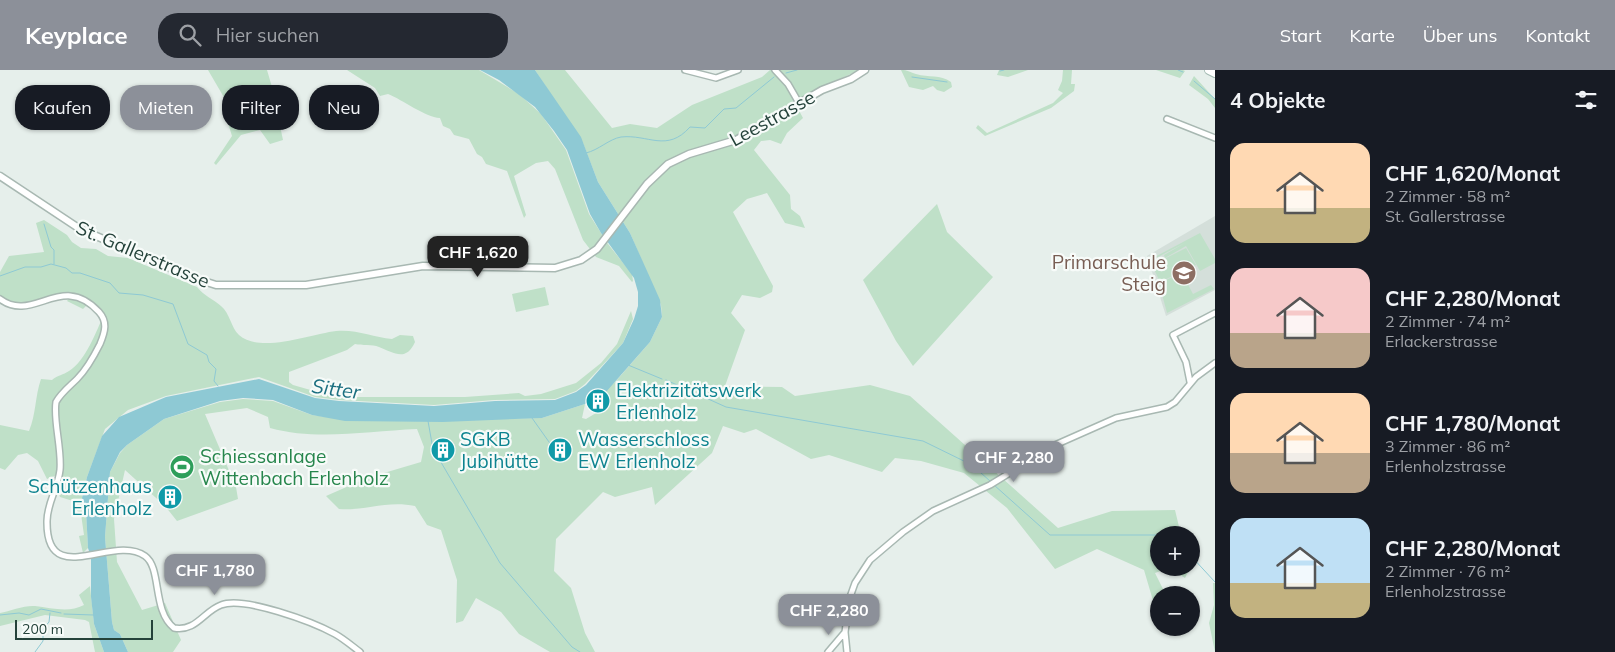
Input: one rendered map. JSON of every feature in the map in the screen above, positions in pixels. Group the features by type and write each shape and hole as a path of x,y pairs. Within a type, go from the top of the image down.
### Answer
{"main road":[{"path":"1209,70 1215,73"}],"street":[{"path":"685,70 716,78 738,70"},
{"path":"775,70 788,84 799,104"},
{"name":"Leestrasse","path":"594,252 652,178 678,158 736,140 799,104 865,70"},
{"path":"1167,119 1215,138"},
{"name":"St. Gallerstrasse","path":"0,176 80,229 191,277 216,285 306,285 423,266 555,268 575,263 594,252"},
{"path":"0,299 7,304 21,306 72,295 87,301 104,319 105,331 94,354 79,377 58,398 56,406 60,470 47,512 49,544 57,554 66,556 136,552 149,560 161,609 174,628 191,626 223,604 240,603 305,620 335,635 360,652"},
{"path":"1190,382 1188,370 1173,335 1215,313"},
{"path":"847,652 845,632 850,597 860,573 880,550 922,518 945,504 990,485 1055,444 1116,418 1167,407 1175,402 1190,382 1202,371 1215,363"},
{"path":"1188,370 1202,371"},
{"path":"828,652 845,632"}],"shaded area":[{"name":"Primarschule Steig","path":"1215,216 1215,290 1166,316 1147,256"}],"green space":[{"path":"208,70 267,70 271,85 222,85 222,94"},
{"path":"347,70 479,70 519,94 541,114 566,150 589,214 608,244 632,274 633,281 619,266 596,257 583,240 555,169 548,161 536,163 514,176 526,215 524,218 507,171 486,164 482,157 477,154 469,139 454,135 450,129 443,126 440,118 428,115 388,94 380,96 379,85 370,85"},
{"path":"535,70 565,70 612,128 630,124 657,128 692,105 762,77 770,70 859,70 812,92 795,103 803,118 787,133 781,144 770,140 761,141 754,150 790,195 791,209 800,216 805,228 785,223 767,193 747,199 733,212 773,286 772,292 760,298 742,295 731,313 745,330 725,386 782,387 795,396 870,385 910,396 1058,528 1112,511 1175,510 1179,526 1150,526 1150,576 1156,576 1162,586 1150,586 1150,590 1144,570 1097,549 1055,569 1007,508 964,473 921,461 895,458 882,472 829,455 811,459 756,429 744,433 723,426 712,453 655,505 652,487 615,497 603,492 556,539 554,571 571,588 585,633 595,652 550,652 519,634 501,612 476,598 463,621 456,623 457,580 441,530 427,525 415,506 395,504 358,509 339,509 326,496 367,478 421,462 424,447 417,429 324,435 288,432 270,428 268,417 247,408 205,414 236,487 238,499 177,521 165,506 125,470 114,519 117,562 142,610 165,603 181,640 173,652 128,652 120,634 114,630 112,622 105,537 110,472 120,453 127,445 164,419 220,402 243,399 273,401 312,415 356,421 542,418 585,404 582,418 586,419 596,413 604,401 600,395 616,381 650,342 662,317 661,305 630,233 598,182 583,143"},
{"path":"901,70 943,78 951,82 952,87 944,92 937,90 933,86 923,90 909,87"},
{"path":"999,70 1028,70 1008,77 997,75"},
{"path":"1063,70 1072,70 1071,84 1075,84 1074,91 1051,108 985,136 976,128 978,125 987,133 1053,103 1063,93 1058,90 1062,81"},
{"path":"1156,70 1183,70 1185,71 1180,78"},
{"path":"1194,76 1215,99 1215,108 1208,99 1189,85"},
{"path":"230,130 260,130 241,135 216,165 214,163 232,136"},
{"path":"260,130 281,130 283,140 270,144"},
{"path":"937,204 947,232 993,277 913,366 896,341 863,280"},
{"path":"44,220 67,235 72,242 81,248 96,249 108,256 128,258 197,287 224,309 236,332 248,340 272,343 336,331 357,332 392,339 400,335 413,336 415,342 408,352 404,354 395,353 376,346 355,344 347,350 289,372 289,382 293,385 328,395 356,397 465,397 519,393 525,396 541,394 576,383 601,363 617,344 631,311 633,319 623,343 585,384 576,391 555,399 494,400 434,405 339,400 315,397 259,377 166,396 128,410 105,429 87,477 82,498 86,511 88,548 83,553 79,536 84,535 81,514 73,507 73,501 60,497 57,489 57,475 47,479 38,461 27,453 18,455 5,470 0,468 0,425 29,431 41,379 52,380 75,367 90,345 104,314 91,301 83,309 67,301 73,293 26,303 8,301 0,296 0,272 9,256 44,252 36,223"},
{"path":"1200,233 1215,259 1215,263 1200,271 1186,246 1165,258 1164,255 1185,243 1149,260"},
{"path":"1186,248 1196,265 1160,282 1152,265"},
{"path":"1182,273 1193,294 1211,285 1214,289 1167,313 1159,283"},
{"path":"545,287 549,305 516,312 512,294"},
{"path":"1213,583 1215,583 1215,652 1209,623 1214,605"},
{"path":"90,586 94,624 104,652 95,652 89,622 85,620 45,615 0,626 0,613 18,608 35,606 72,609 84,605 79,595"}],"water":[{"path":"480,70 535,70 581,137 598,182 630,233 660,300 662,317 650,342 606,392 585,404 542,418 443,422 345,421 312,415 273,400 243,398 220,401 164,419 127,445 120,452 110,472 105,537 112,622 114,630 120,634 128,652 104,652 94,624 91,597 91,557 88,548 86,511 82,498 87,477 102,436 119,417 166,397 259,379 315,398 339,401 434,406 495,401 555,400 576,392 586,385 623,343 638,306 638,292 634,278 601,233 590,214 567,150 535,107 499,80"}],"waterway":[{"path":"786,73 797,70"},
{"path":"1000,71 1004,70"},
{"path":"1178,70 1183,72"},
{"path":"586,153 621,137 665,141 682,135 690,127 705,128 724,109 736,108 774,77"},
{"path":"912,77 947,82"},
{"path":"1194,81 1215,99"},
{"path":"44,224 51,247 54,250 54,264"},
{"path":"0,276 25,267 41,267 51,264 66,268 72,273 80,273 110,283 119,293 143,295 173,304 188,344 207,355 209,362 216,369 214,381 218,386"},
{"path":"628,365 662,379"},
{"path":"666,380 726,407 923,441 972,465 990,481"},
{"path":"603,401 605,392"},
{"path":"532,418 554,449"},
{"path":"428,421 433,449"},
{"path":"435,452 500,563 572,647 580,652"},
{"path":"994,485 1050,535 1150,535"},
{"path":"1200,566 1215,582"},
{"path":"0,615 19,613 29,615 41,609 61,613"},
{"path":"35,652 43,641 43,629 49,622 50,613"},
{"path":"64,614 93,615"}],"place":[{"name":"Primarschule Steig","path":"1184,273"},
{"name":"Elektrizitätswerk Erlenholz","path":"598,401"},
{"name":"SGKB Jubihütte","path":"443,450"},
{"name":"Wasserschloss EW Erlenholz","path":"560,450"},
{"name":"Schiessanlage Wittenbach Erlenholz","path":"182,467"},
{"name":"Schützenhaus Erlenholz","path":"170,497"}],"water label":[{"name":"Sitter","path":"336,389"}]}
